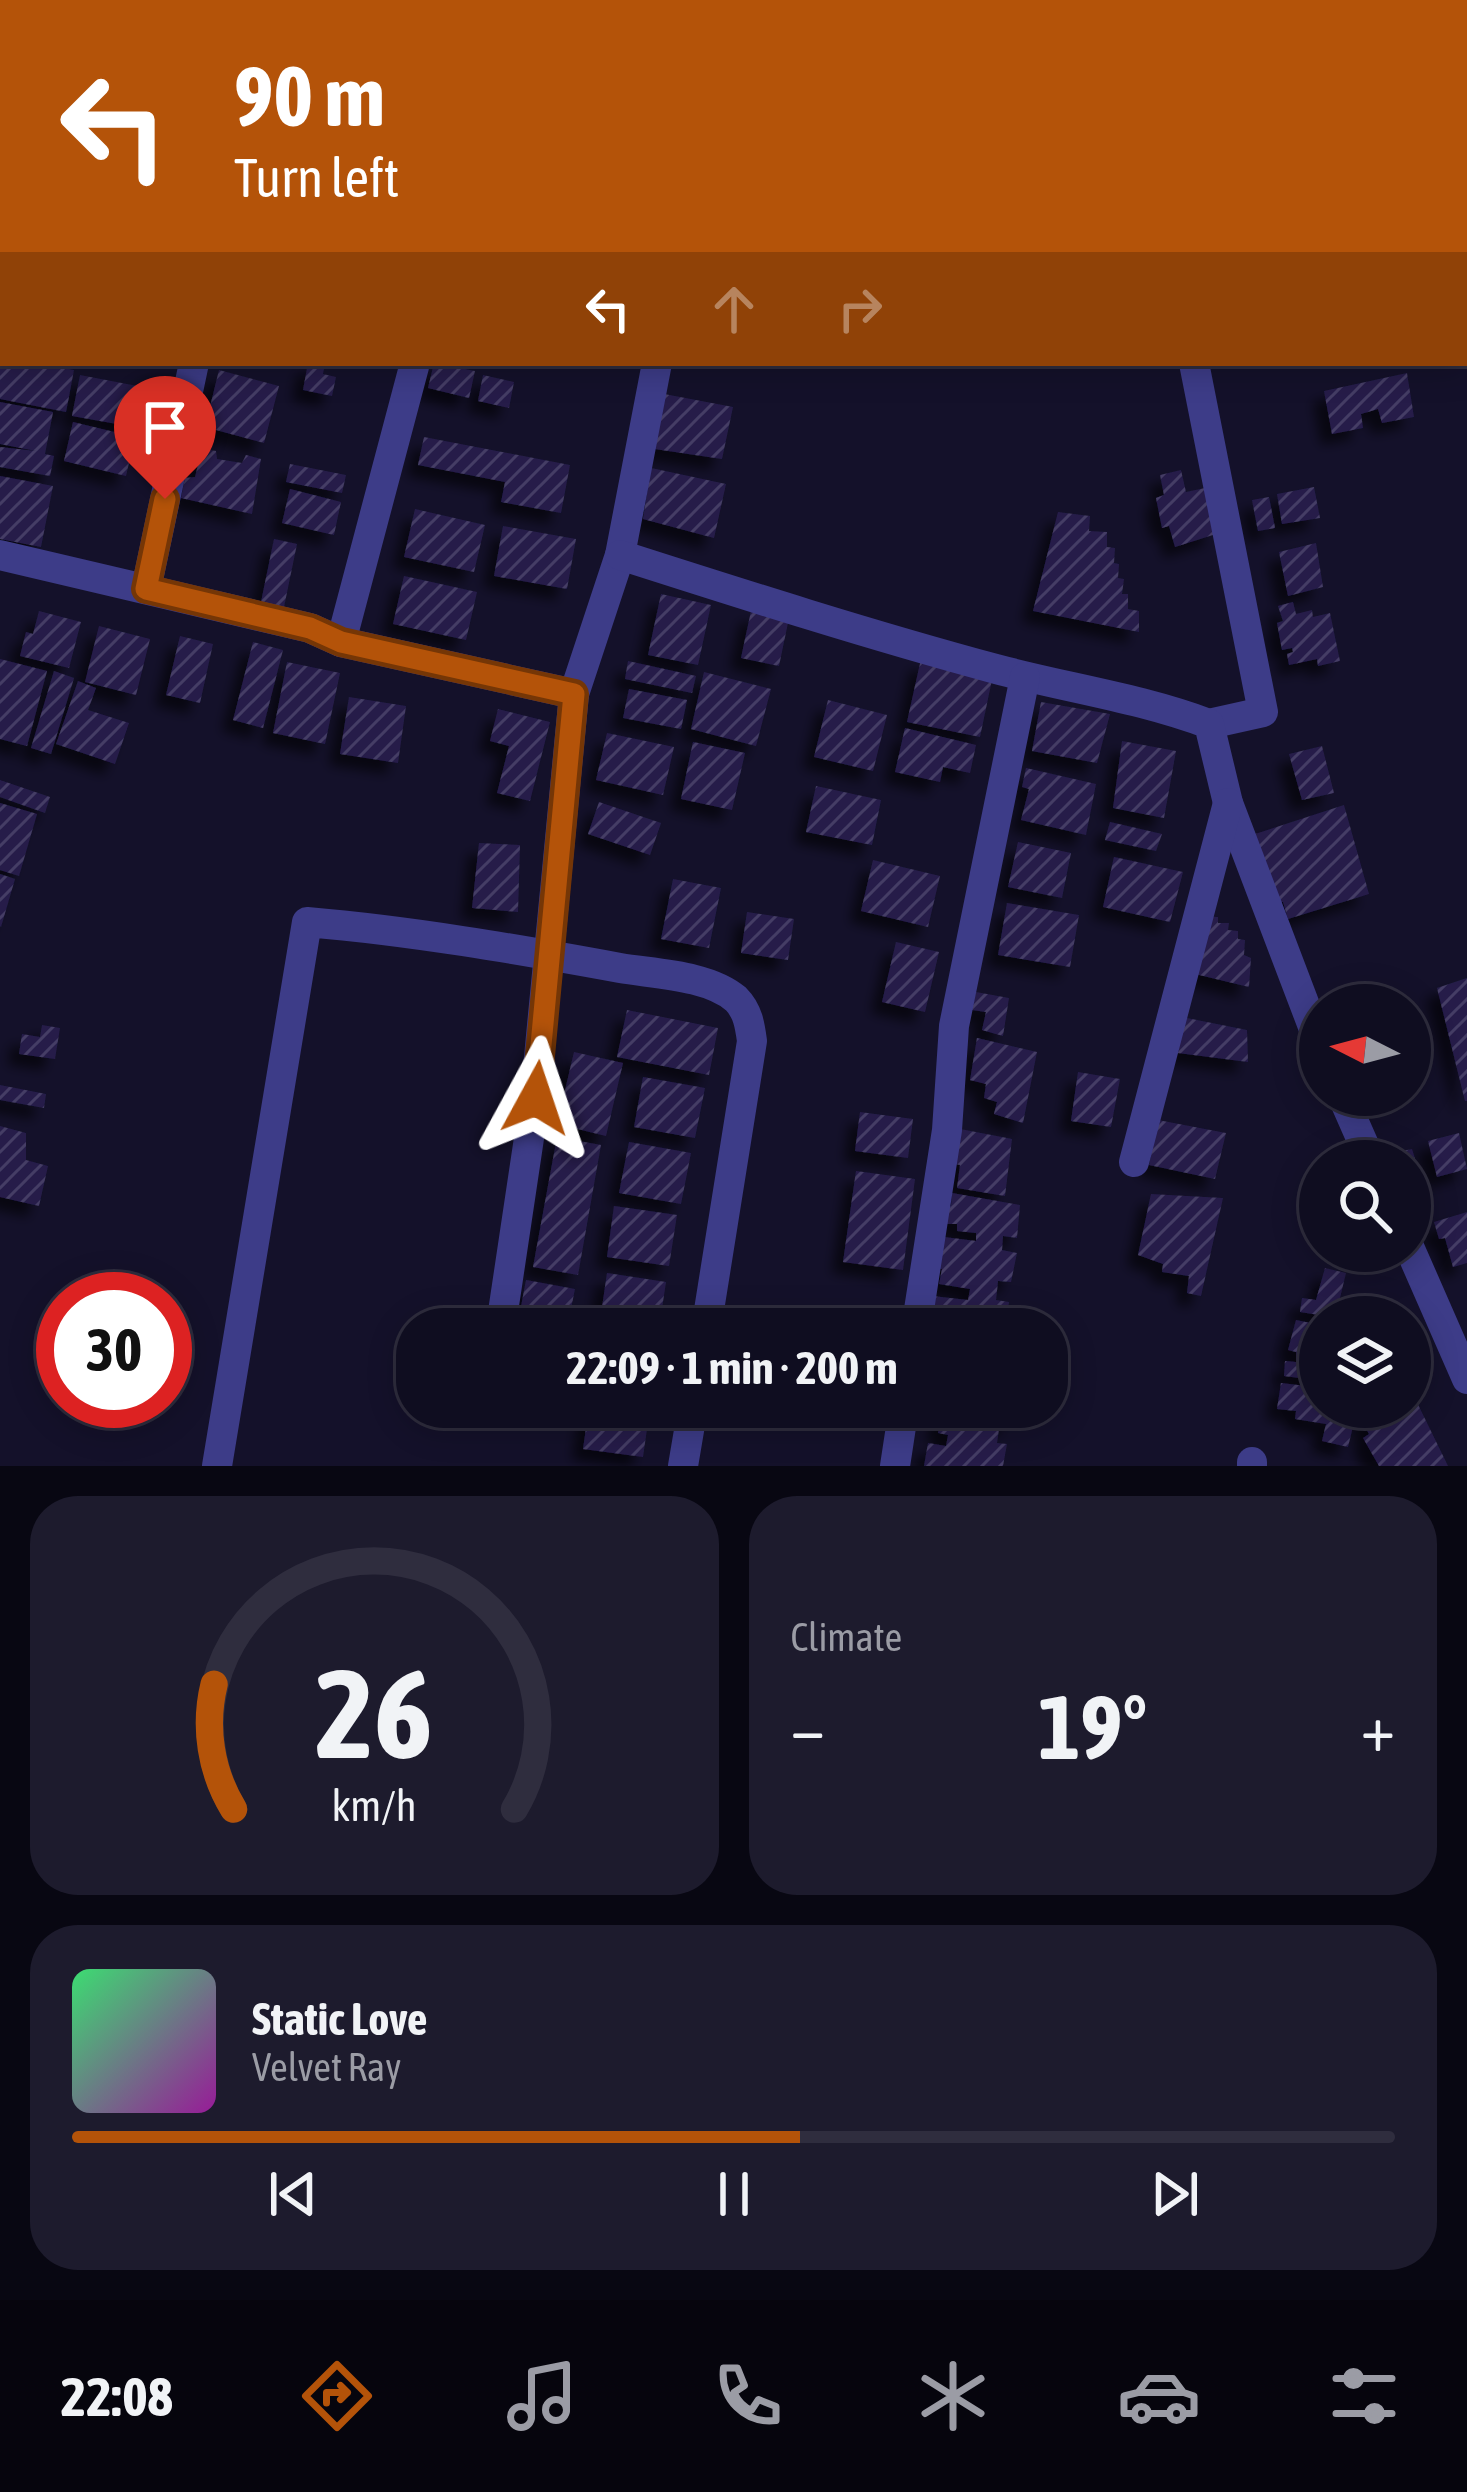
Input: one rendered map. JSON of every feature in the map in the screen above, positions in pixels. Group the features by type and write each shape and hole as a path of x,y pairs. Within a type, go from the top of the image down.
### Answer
{"street":[{"path":"146,589 193,366"},
{"path":"341,642 414,366"},
{"path":"504,1308 536,1098 574,694 620,555 656,366"},
{"path":"620,555 868,635 1025,677 1164,707 1209,724 1263,712 1196,366"},
{"path":"0,555 310,628 341,642 574,694"},
{"path":"919,1308 946,1130 954,1026 1025,677"},
{"path":"1209,724 1228,803 1299,990"},
{"path":"1133,1162 1228,803"},
{"path":"217,1466 307,922 394,930 548,955 702,983 735,999 749,1018 752,1042 709,1308"},
{"path":"1420,1272 1467,1379"},
{"path":"683,1466 689,1428"},
{"path":"895,1466 901,1428"}],"building":[{"path":"0,366 74,370 66,412 0,399"},
{"path":"307,366 324,366 323,374 336,377 332,396 303,390"},
{"path":"433,366 475,371 469,398 428,388"},
{"path":"219,370 279,386 264,443 205,427"},
{"path":"1407,373 1414,417 1382,423 1378,409 1361,414 1363,428 1332,434 1324,391"},
{"path":"80,375 153,389 145,429 72,416"},
{"path":"483,375 514,382 509,408 478,401"},
{"path":"659,393 733,407 722,459 648,448"},
{"path":"0,402 53,412 45,454 54,456 50,476 0,467 0,447 36,451 0,444"},
{"path":"73,422 135,437 126,476 64,461"},
{"path":"424,437 570,465 561,513 501,502 505,482 418,465"},
{"path":"197,448 216,451 217,459 242,463 246,455 261,459 252,514 181,498 185,478 195,477"},
{"path":"290,464 346,475 342,493 286,482"},
{"path":"651,468 726,484 714,538 643,519"},
{"path":"1181,470 1186,492 1205,488 1216,534 1175,547 1169,526 1162,528 1156,498 1164,495 1160,475"},
{"path":"0,476 53,486 41,547 0,539"},
{"path":"1314,487 1320,518 1282,524 1277,494"},
{"path":"290,489 341,502 334,535 282,523"},
{"path":"1269,497 1275,528 1258,531 1252,500"},
{"path":"415,509 485,525 474,572 404,557"},
{"path":"1058,512 1090,516 1089,531 1107,532 1107,547 1115,548 1114,563 1119,564 1118,578 1124,579 1122,594 1128,594 1128,609 1139,611 1139,632 1033,611"},
{"path":"503,526 576,539 567,589 494,576"},
{"path":"274,539 297,544 284,607 261,602"},
{"path":"1316,543 1323,587 1288,596 1279,552"},
{"path":"404,576 477,592 466,640 393,624"},
{"path":"661,594 711,605 698,665 648,655"},
{"path":"1293,602 1296,614 1330,613 1340,661 1318,666 1317,659 1289,665 1287,654 1293,652 1292,648 1282,650 1277,623 1283,621 1278,606"},
{"path":"39,611 81,622 69,668 20,656 26,632 33,634"},
{"path":"751,611 789,618 779,666 741,658"},
{"path":"99,626 150,639 136,695 85,682"},
{"path":"180,636 213,644 200,703 166,695"},
{"path":"253,642 283,650 263,728 233,720"},
{"path":"0,659 47,671 27,746 0,739"},
{"path":"921,659 993,675 980,737 907,722"},
{"path":"628,661 696,676 692,693 625,679"},
{"path":"287,662 340,673 325,744 273,733"},
{"path":"54,671 74,678 51,754 31,748"},
{"path":"704,672 771,689 756,746 691,729"},
{"path":"78,681 96,688 88,710 129,723 115,764 56,744"},
{"path":"629,689 687,700 681,729 623,718"},
{"path":"349,697 406,706 398,763 340,754"},
{"path":"828,700 887,715 873,771 814,757"},
{"path":"1041,702 1110,714 1097,763 1032,751"},
{"path":"498,709 550,722 530,801 497,793 509,746 490,741"},
{"path":"905,728 976,745 970,773 943,767 940,782 895,772"},
{"path":"607,733 674,747 663,795 596,780"},
{"path":"1122,741 1176,751 1164,818 1113,808"},
{"path":"693,742 745,753 732,810 681,799"},
{"path":"1322,746 1334,793 1302,800 1289,754"},
{"path":"1026,768 1096,784 1086,835 1021,820 1029,789 1022,787"},
{"path":"0,780 50,797 45,813 0,797"},
{"path":"816,786 881,800 872,845 806,832"},
{"path":"599,802 661,823 650,855 588,834"},
{"path":"0,803 37,814 19,876 0,870"},
{"path":"1344,805 1369,894 1288,919 1283,902 1277,903 1252,835"},
{"path":"1110,822 1162,834 1156,851 1105,840"},
{"path":"1018,842 1071,853 1062,898 1008,887"},
{"path":"479,843 520,845 518,912 472,908"},
{"path":"1114,857 1183,872 1170,922 1103,907"},
{"path":"873,860 940,876 928,927 861,911"},
{"path":"0,874 15,879 1,927 0,926"},
{"path":"673,879 721,888 709,948 661,939"},
{"path":"1007,903 1079,915 1070,967 998,955"},
{"path":"747,912 794,919 788,960 741,953"},
{"path":"1202,916 1229,923 1228,930 1238,931 1238,939 1245,940 1244,955 1251,958 1249,987 1191,973"},
{"path":"896,942 939,952 925,1012 882,1002"},
{"path":"1467,978 1467,1101 1465,1101 1437,988"},
{"path":"976,992 1009,998 1003,1036 982,1030 986,1012 972,1010"},
{"path":"627,1010 718,1028 709,1075 617,1057"},
{"path":"1182,1017 1247,1030 1248,1062 1178,1053"},
{"path":"42,1025 60,1028 55,1059 19,1054 22,1034 40,1037"},
{"path":"977,1038 1037,1052 1023,1123 994,1114 997,1102 984,1098 986,1084 970,1080"},
{"path":"574,1052 623,1063 606,1136 557,1124"},
{"path":"1078,1072 1120,1079 1111,1127 1071,1121"},
{"path":"643,1077 705,1088 695,1138 634,1127"},
{"path":"0,1085 46,1094 44,1108 0,1100"},
{"path":"860,1112 913,1119 908,1158 855,1151"},
{"path":"1158,1120 1226,1133 1215,1179 1149,1165"},
{"path":"0,1126 26,1133 26,1160 48,1166 39,1206 0,1197"},
{"path":"950,1127 1012,1139 1005,1196 957,1188 960,1165 945,1162"},
{"path":"1459,1133 1467,1169 1437,1177 1431,1140"},
{"path":"557,1137 601,1145 578,1275 533,1267"},
{"path":"629,1142 691,1153 681,1204 619,1193"},
{"path":"856,1171 915,1179 903,1270 843,1262"},
{"path":"952,1193 1020,1205 1017,1238 1003,1236 1002,1250 1017,1253 1011,1282 998,1281 996,1300 1009,1302 1008,1308 930,1308 932,1296 968,1300 970,1289 939,1284 942,1269 936,1268 936,1236 976,1241 976,1233 944,1224 941,1204 951,1206"},
{"path":"1151,1194 1223,1198 1201,1296 1187,1293 1189,1276 1162,1272 1163,1264 1138,1255"},
{"path":"614,1206 677,1215 669,1266 607,1257"},
{"path":"1467,1212 1467,1263 1453,1267 1445,1238 1439,1239 1434,1222"},
{"path":"1324,1272 1346,1273 1340,1296 1317,1296"},
{"path":"607,1273 666,1282 662,1308 602,1308"},
{"path":"526,1280 575,1289 571,1308 521,1308"},
{"path":"1299,1321 1299,1378 1284,1376 1285,1361 1296,1362 1296,1352 1288,1350"},
{"path":"1281,1383 1299,1385 1299,1420 1296,1411 1277,1409"},
{"path":"586,1428 647,1428 643,1457 583,1449"},
{"path":"939,1428 999,1428 997,1443 1007,1444 1003,1466 924,1466 928,1443 946,1446 948,1435 938,1433"},
{"path":"1325,1428 1353,1428 1348,1447 1322,1441"},
{"path":"1366,1428 1429,1428 1448,1466 1379,1466 1363,1438 1369,1434"}],"route":[{"path":"165,499 146,589 310,628 341,642 574,694 536,1098"}]}
